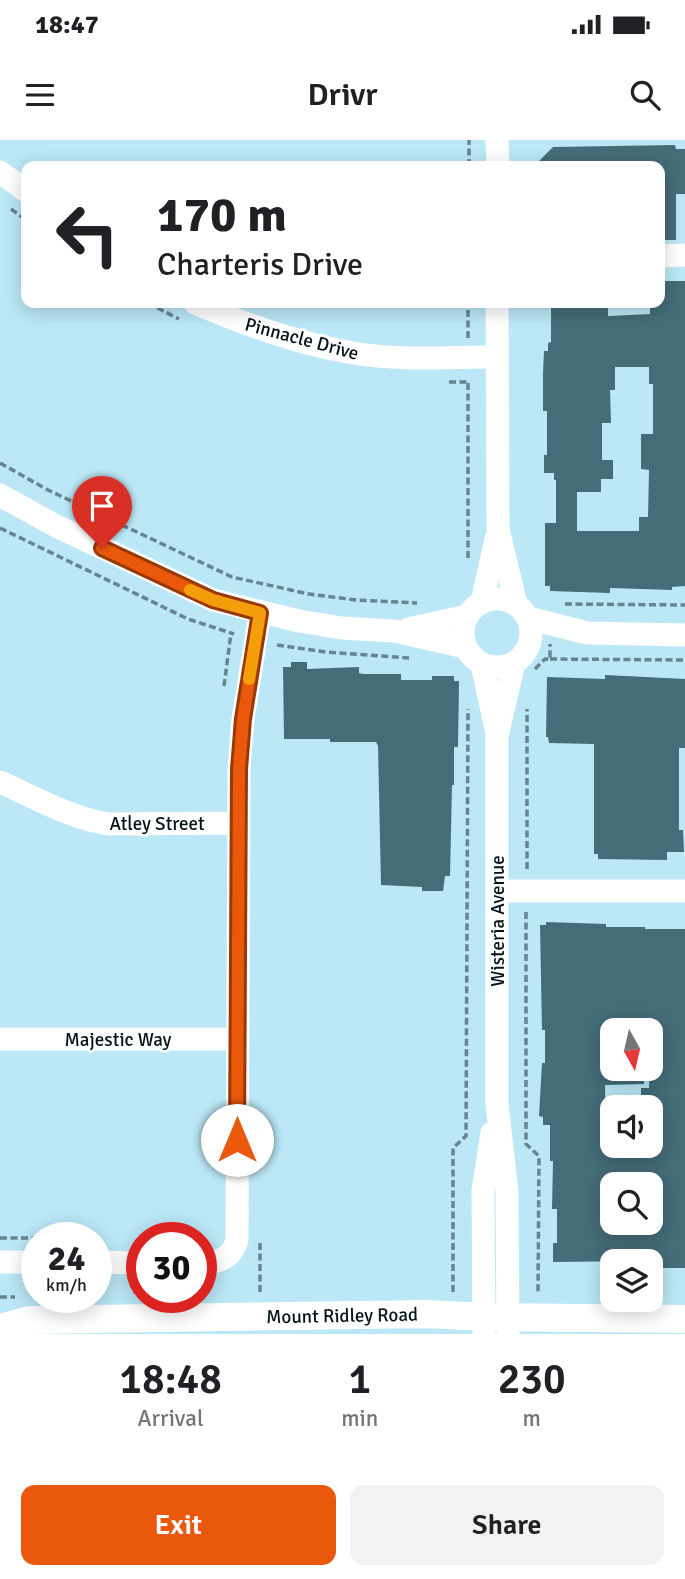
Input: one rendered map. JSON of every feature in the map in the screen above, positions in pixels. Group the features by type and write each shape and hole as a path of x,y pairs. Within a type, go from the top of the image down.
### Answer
{"street":[{"path":"498,140 498,161"},
{"path":"0,172 21,187"},
{"path":"665,256 685,255"},
{"name":"Pinnacle Drive","path":"208,308 273,334 354,353 393,357 497,357"},
{"path":"497,308 498,529 522,611 531,628 521,654"},
{"path":"0,495 56,526 213,600 260,613 342,628 394,631 465,646"},
{"path":"498,529 475,609 463,626 465,646 484,674 503,667 521,654 587,633"},
{"path":"394,631 475,609 494,599 505,599 522,611 587,633 685,635"},
{"path":"217,1261 229,1255 237,1240 239,823 243,719 260,613"},
{"name":"Wisteria Avenue","path":"497,736 521,654"},
{"name":"Wisteria Avenue","path":"484,674 497,736 497,1105 483,1190 496,1326"},
{"name":"Atley Street","path":"0,782 89,821 109,824 239,823"},
{"path":"497,891 685,891"},
{"name":"Majestic Way","path":"0,1039 237,1039"},
{"path":"0,1262 21,1262"},
{"name":"Mount Ridley Road","path":"0,1328 30,1320 220,1326 427,1314 496,1326 685,1319"}],"path":[{"path":"469,140 469,161"},
{"path":"468,308 468,568"},
{"path":"0,463 48,490 232,577 309,594 420,604"},
{"path":"562,604 685,605"},
{"path":"275,645 326,652 421,658"},
{"path":"550,659 685,660"},
{"path":"453,1292 453,1148 466,1136 468,682 484,674"},
{"path":"527,709 526,1144 539,1156 538,1293"},
{"path":"0,1238 21,1238"}],"building":[{"path":"675,145 676,149 685,149 685,194 676,194 676,240 665,240 665,161 539,161 553,147"},
{"path":"665,281 685,281 685,586 672,587 672,590 610,588 610,593 550,591 550,586 545,586 545,523 556,523 556,480 554,473 544,473 544,455 547,455 547,411 543,411 543,373 544,351 548,351 548,343 551,342 551,308 608,308 608,316 650,314 650,308 665,308","holes":["615,367 649,367 649,384 653,384 653,434 641,434 641,469 649,470 648,517 639,517 639,531 577,531 577,492 601,492 601,479 613,479 613,460 602,460 602,423 611,423 610,390 615,390"]},
{"path":"291,662 307,662 307,669 359,667 359,673 363,674 401,674 401,680 432,680 432,676 454,676 454,681 459,681 458,747 454,747 452,785 450,876 445,876 443,891 381,885 376,742 284,739 283,667 291,667"},
{"path":"605,675 685,679 685,748 679,748 679,830 683,830 684,852 667,852 667,860 598,859 598,854 594,854 594,744 549,743 546,737 547,677 605,679"},
{"path":"546,922 685,929 685,1268 663,1268 663,1249 600,1249 600,1261 553,1262 553,1243 557,1243 557,1209 552,1209 553,1161 550,1161 550,1125 543,1125 543,1117 539,1116 542,1063 545,1063 540,925 546,925","holes":["600,1018 663,1018 663,1082 649,1082 649,1088 641,1088 641,1095 663,1095 663,1158 600,1158 600,1095 605,1095 605,1085 644,1084 600,1082"]}],"slow traffic":[{"path":"190,590 213,600 260,613 249,679"}],"route":[{"path":"102,548 213,600 260,613 243,719 239,769 237,1140"}]}
